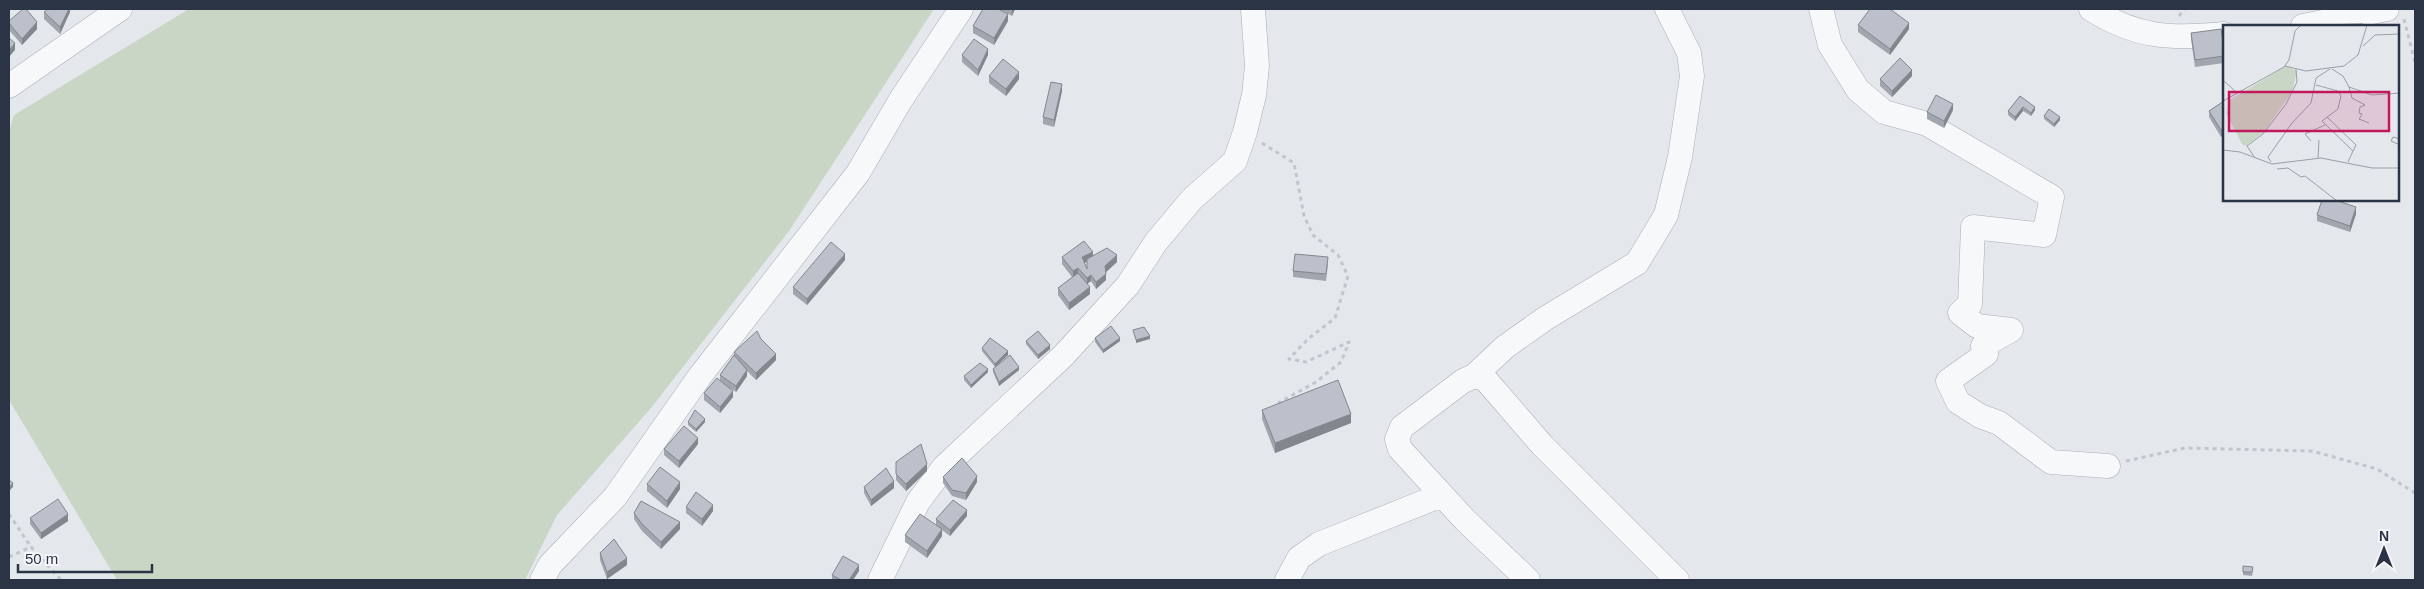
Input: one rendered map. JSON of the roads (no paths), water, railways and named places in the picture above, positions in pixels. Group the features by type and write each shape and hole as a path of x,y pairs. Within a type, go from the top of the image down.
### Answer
{"street":[{"path":"542,580 550,565 615,498 700,376 858,173 900,101 960,9"},
{"path":"880,580 918,502 944,467 1063,356 1102,315 1128,285 1156,242 1192,199 1235,161 1245,132 1254,95 1257,66 1252,9"},
{"path":"1528,580 1442,495 1400,449 1397,439 1402,427 1463,381 1474,376 1506,347 1546,318 1637,263 1666,216 1680,156 1692,76 1689,53 1667,9"},
{"path":"1821,9 1830,45 1858,90 1884,112 1927,124 2052,197 2044,235 1973,227 1970,304 1960,313 1977,326 2011,330 1983,346 1986,354 1948,382 1958,402 1980,416 1999,423 2052,462 2108,466"},
{"path":"2091,9 2132,30 2164,37 2223,34"},
{"path":"9,86 111,11"},
{"path":"2309,25 2395,13"},
{"path":"1474,376 1485,379 1542,445 1677,580"},
{"path":"1287,580 1299,558 1319,544 1442,495"}]}
